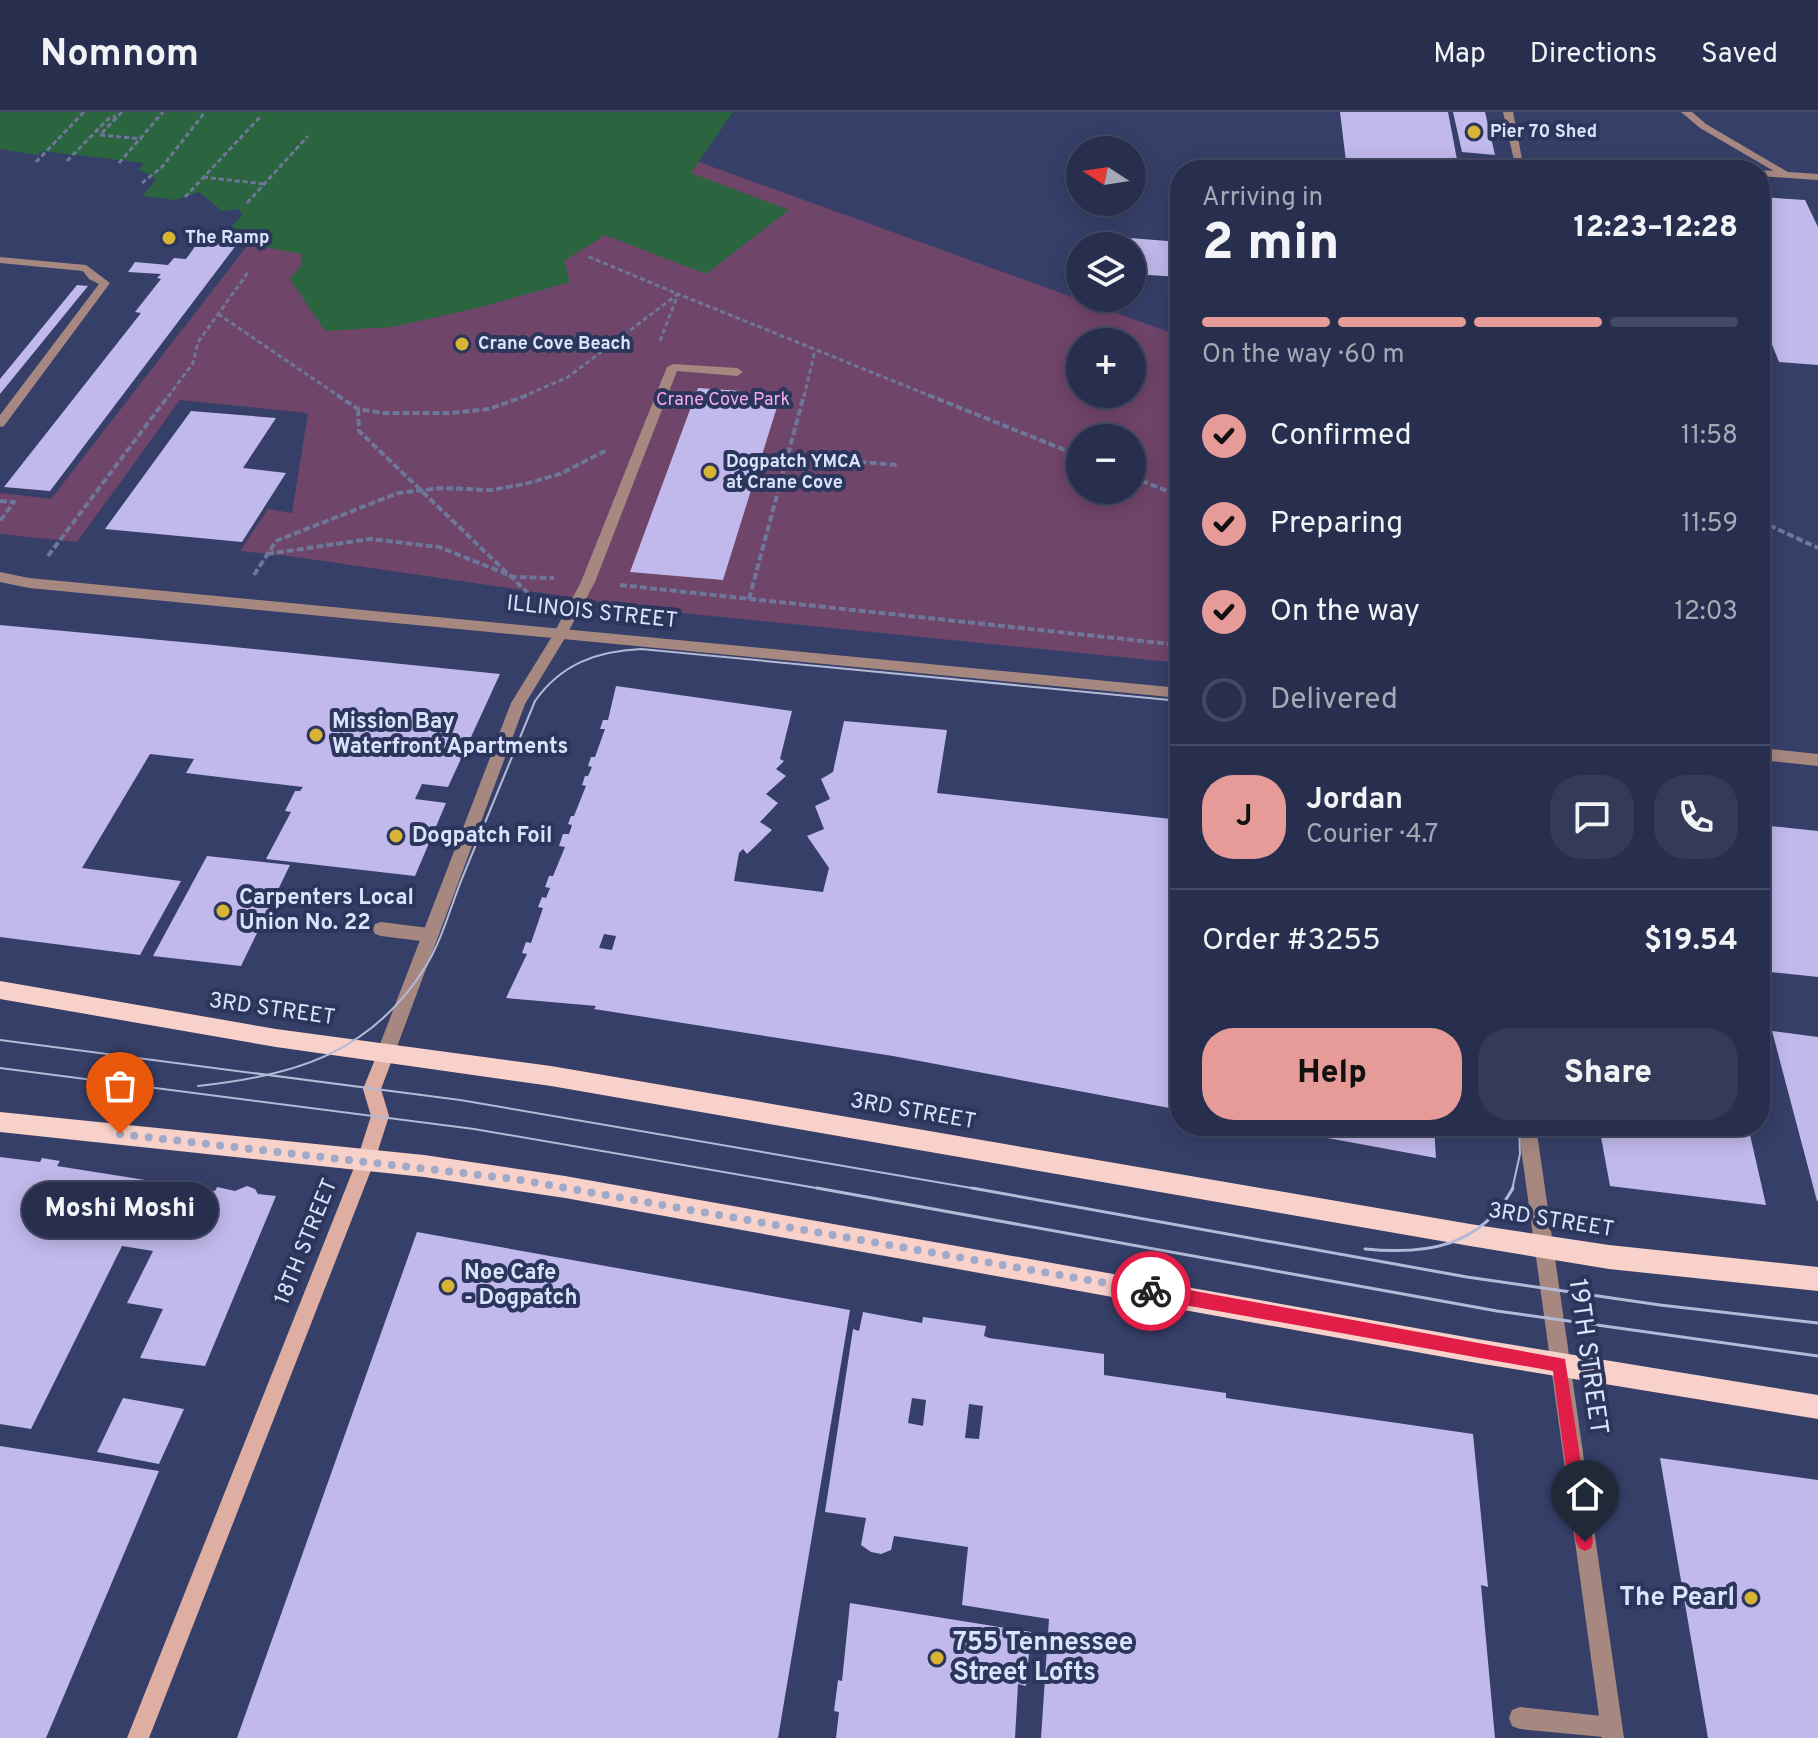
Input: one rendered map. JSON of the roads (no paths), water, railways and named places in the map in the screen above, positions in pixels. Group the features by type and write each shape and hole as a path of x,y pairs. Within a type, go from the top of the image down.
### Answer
{"main road":[{"name":"3RD STREET","path":"0,990 230,1031 567,1079 1542,1246 1688,1266 1818,1279"},
{"name":"18TH STREET","path":"138,1738 366,1160 380,1116 372,1089 386,1052"},
{"path":"0,1122 465,1171 640,1199 1560,1364 1818,1407"}],"street":[{"path":"1508,112 1518,160"},
{"path":"1686,112 1703,126 1762,160"},
{"path":"1770,165 1788,175"},
{"path":"1770,174 1818,177"},
{"path":"0,260 86,268 93,277 105,283 0,423"},
{"name":"18TH STREET","path":"386,1052 518,703 588,582 673,367 737,372"},
{"name":"ILLINOIS STREET","path":"0,577 29,583 235,604 1170,692"},
{"path":"1770,755 1818,760"},
{"path":"381,929 429,935"},
{"name":"19TH STREET","path":"1528,1136 1612,1733"},
{"path":"1520,1718 1612,1733"}],"tram line":[{"path":"267,1075 298,1067 355,1040 405,996 437,945 535,701 556,678 581,662 610,653 641,649 1170,700"},
{"path":"0,1040 267,1075"},
{"path":"0,1068 474,1129 828,1190"},
{"path":"198,1086 267,1075"},
{"path":"267,1075 460,1100 983,1190"},
{"path":"1512,1189 1520,1154 1519,1136"},
{"path":"817,1188 1497,1311 1818,1356"},
{"path":"972,1188 1467,1277 1660,1305 1818,1323"},
{"path":"1365,1249 1410,1250 1450,1243 1485,1223 1512,1189"}],"place":[{"name":"Pier 70 Shed","path":"1474,132"},
{"name":"The Ramp","path":"169,238"},
{"name":"Crane Cove Beach","path":"462,344"},
{"name":"Dogpatch YMCA at Crane Cove","path":"710,472"},
{"name":"Mission Bay Waterfront Apartments","path":"316,735"},
{"name":"Dogpatch Foil","path":"396,836"},
{"name":"Carpenters Local Union No. 22","path":"223,911"},
{"name":"Moshi Moshi","path":"120,1134"},
{"name":"Noe Cafe - Dogpatch","path":"448,1286"},
{"name":"The Pearl","path":"1751,1598"},
{"name":"755 Tennessee Street Lofts","path":"937,1658"}],"park label":[{"name":"Crane Cove Park","path":"723,400"}]}
